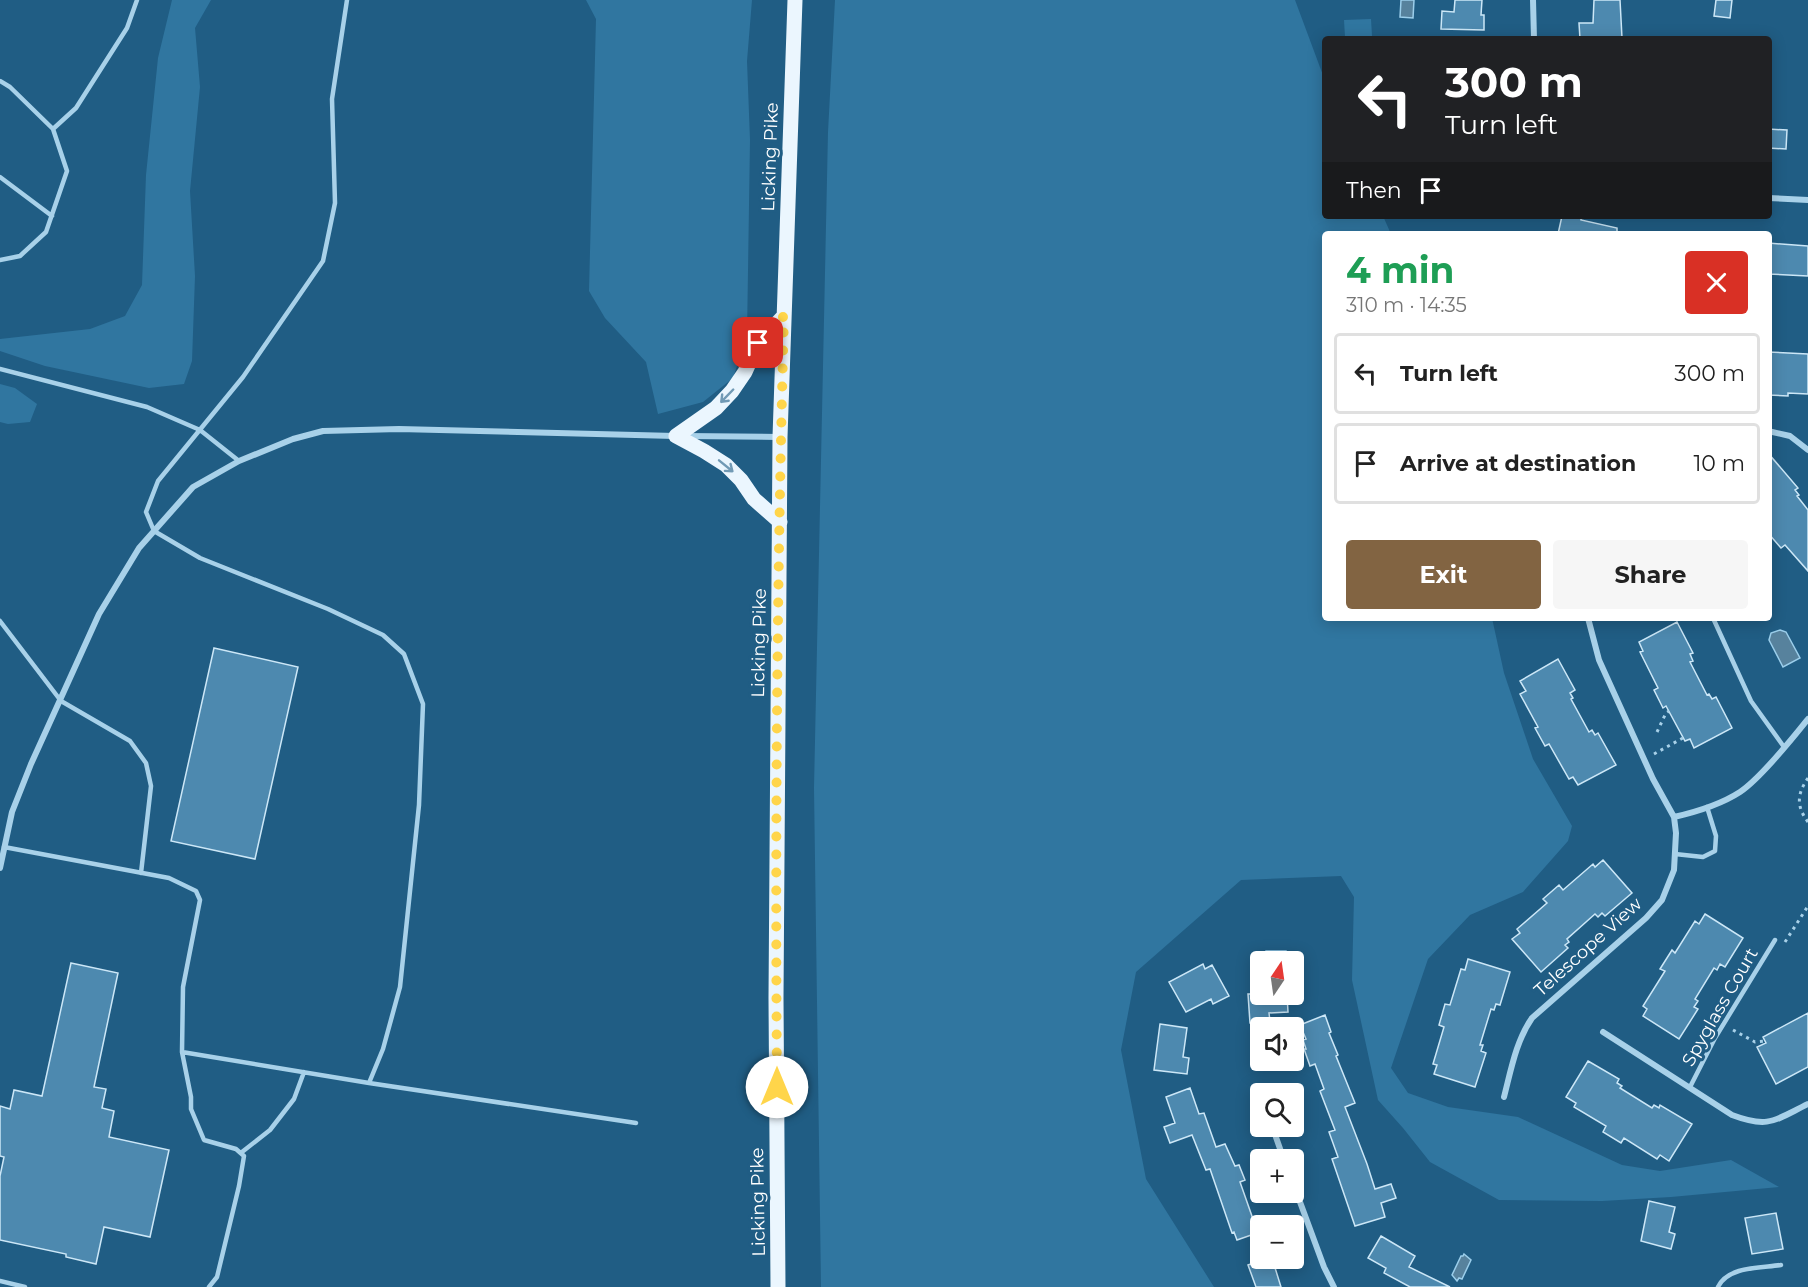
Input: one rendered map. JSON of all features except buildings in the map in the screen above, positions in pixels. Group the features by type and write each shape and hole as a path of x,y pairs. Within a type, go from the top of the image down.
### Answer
{"main road":[{"name":"Licking Pike","path":"778,1287 780,437 795,0"},
{"path":"780,522 754,499 741,480 726,465 676,436 716,408 732,391 745,372 758,343 784,316"}],"street":[{"path":"1533,0 1534,36"},
{"path":"1772,198 1808,200"},
{"path":"0,868 12,812 31,764 99,614 139,548 193,487 239,461 293,439 323,431 410,430 780,437"},
{"path":"1772,432 1790,436 1808,450"},
{"name":"Telescope View","path":"1504,1096 1518,1046 1532,1018 1648,916 1662,900 1674,870 1674,817 1644,759 1599,660 1589,621"},
{"path":"1674,817 1707,807 1742,791 1808,719"},
{"path":"1603,1032 1732,1115 1749,1121 1773,1122 1808,1104"},
{"path":"1300,1203 1324,1267 1334,1287"}],"lane":[{"path":"52,129 76,108 127,28 137,0"},
{"path":"347,0 332,99 334,203 323,261 243,377 159,481 146,512 154,531 200,558 328,609 383,635 404,654 423,704 419,805 400,987 383,1049 369,1083"},
{"path":"0,81 10,87 52,129 67,171 46,232 20,256 0,260"},
{"path":"0,177 52,216"},
{"path":"0,369 147,407 200,430 239,461"},
{"path":"0,621 61,701 130,741 146,763 152,786 141,873"},
{"path":"1714,621 1751,701 1784,747"},
{"path":"1675,854 1703,857 1715,851 1716,836 1707,807"},
{"path":"4,847 169,878 196,891 200,900 183,987 182,1052 191,1097 190,1109 204,1140 242,1152"},
{"name":"Spyglass Court","path":"1690,1088 1724,1024 1775,940"},
{"path":"182,1052 636,1123"},
{"path":"242,1152 270,1130 294,1099 304,1072"},
{"path":"209,1287 217,1277 239,1186 244,1156 242,1152"},
{"path":"1718,1287 1722,1280 1733,1273 1781,1265"},
{"path":"0,1281 25,1287"}],"path":[{"path":"1657,732 1669,711"},
{"path":"1644,759 1683,738"},
{"path":"1808,778 1800,790 1798,803 1808,822"},
{"path":"1775,940 1783,945 1808,906"},
{"path":"1724,1024 1755,1042 1765,1041"}],"shaded area":[{"path":"172,0 211,0 195,28 200,87 190,191 195,276 192,361 184,384 149,388 45,366 0,351 0,339 90,329 125,316 142,285 146,175 158,58"},
{"path":"586,0 752,0 747,61 750,140 747,336 733,378 703,402 658,414 646,362 605,318 589,291 596,19"},
{"path":"835,0 1295,0 1322,73 1322,219 1384,219 1390,231 1322,231 1322,621 1493,621 1504,673 1533,759 1572,826 1568,841 1523,892 1470,915 1428,959 1391,1068 1408,1093 1448,1107 1518,1117 1622,1165 1660,1171 1731,1160 1779,1187 1602,1201 1499,1200 1430,1162 1378,1100 1352,980 1354,897 1341,876 1241,880 1136,972 1121,1050 1146,1179 1214,1287 821,1287 814,788 828,132"},
{"path":"1401,0 1414,0 1413,18 1400,17"},
{"path":"1371,19 1372,36 1345,36 1344,20"},
{"path":"0,384 15,388 37,404 30,422 8,424 0,422"},
{"path":"1780,630 1786,632 1800,658 1783,667 1769,640 1771,633"},
{"path":"1464,1254 1471,1260 1462,1279 1459,1278 1457,1281 1452,1275"}],"route":[{"path":"758,343 784,316 780,437 777,1087"}]}
